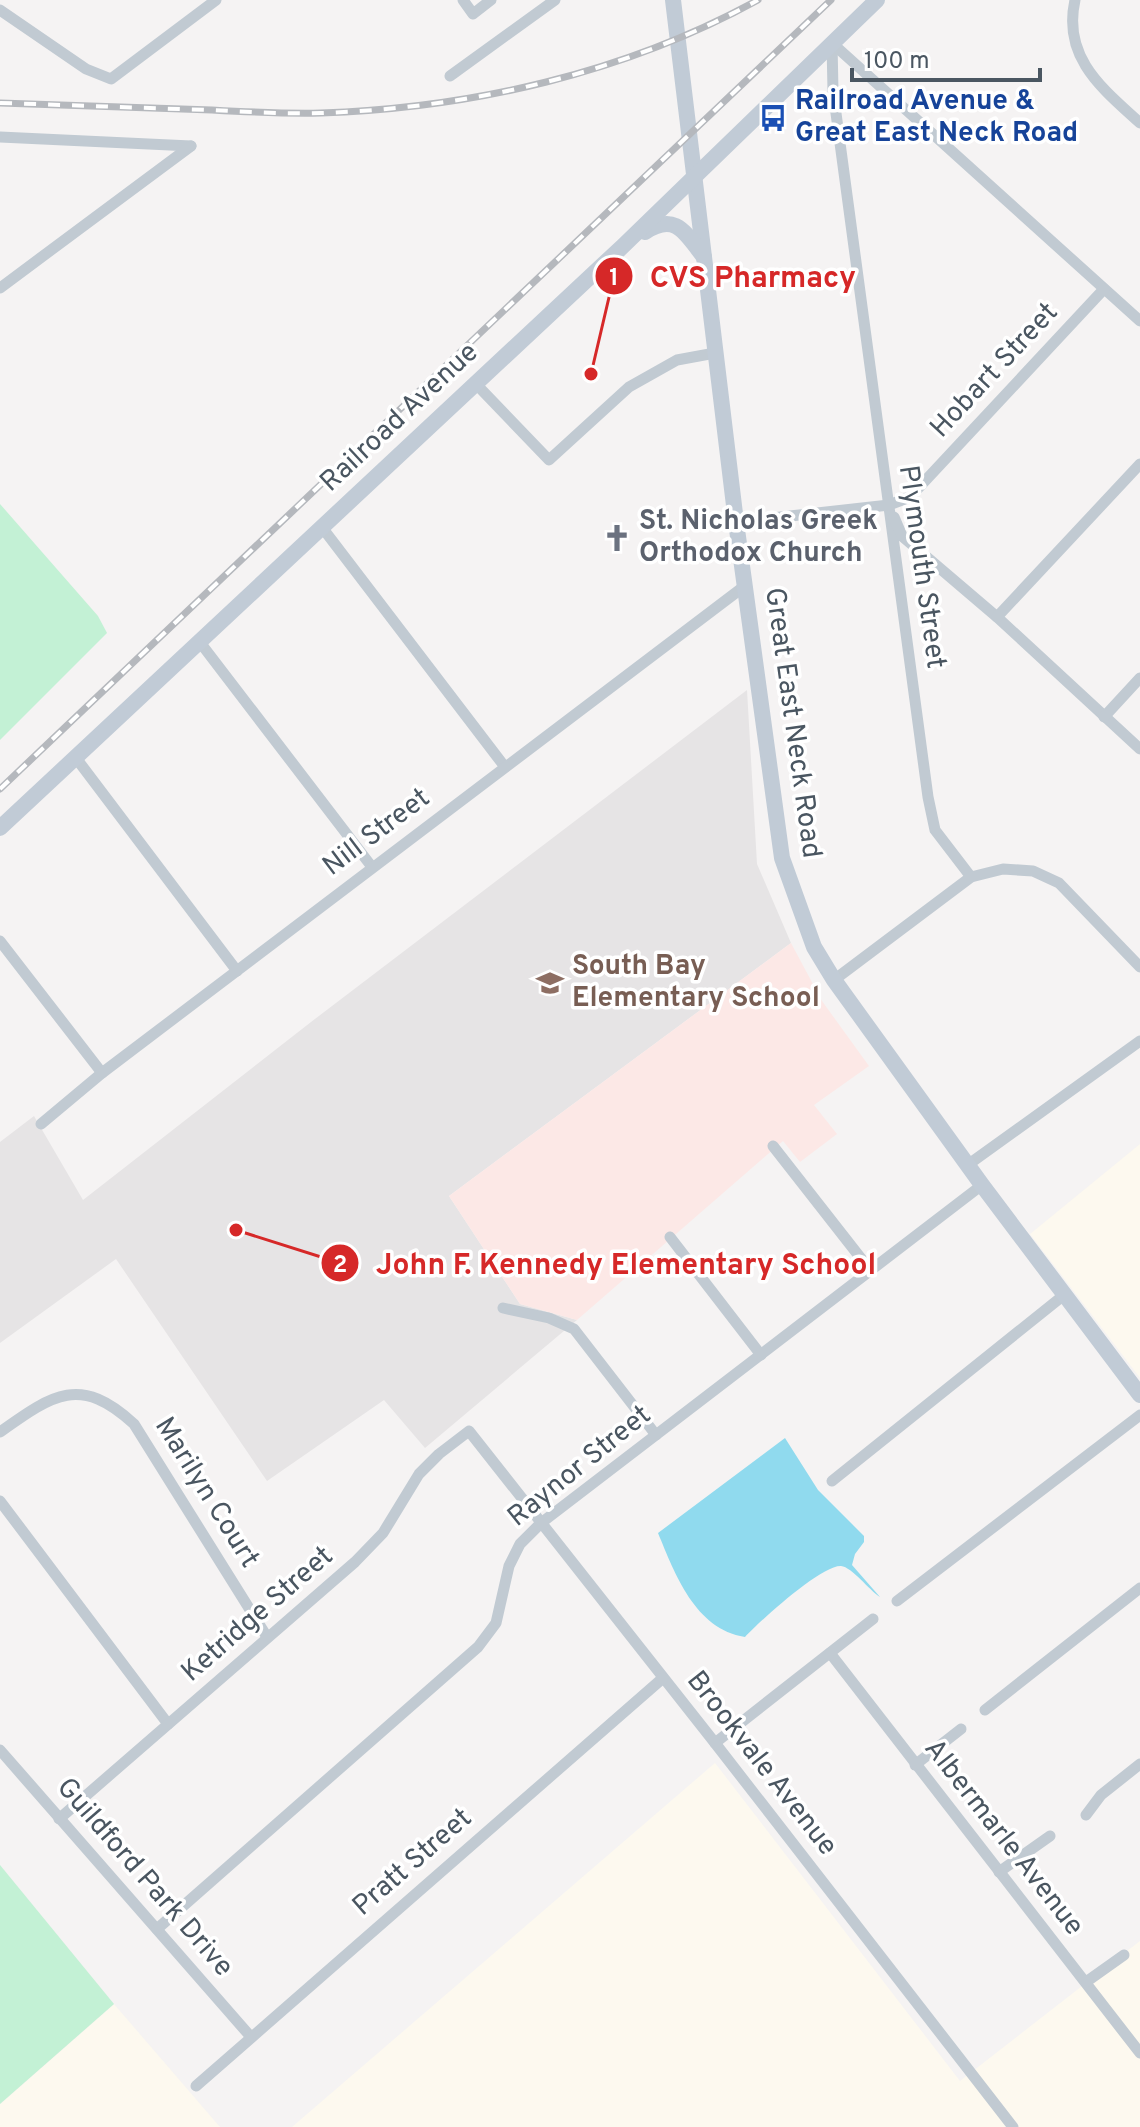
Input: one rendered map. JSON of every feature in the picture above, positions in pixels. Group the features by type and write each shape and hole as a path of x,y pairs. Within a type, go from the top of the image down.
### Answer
{"main road":[{"name":"Great East Neck Road","path":"673,0 736,522 782,858 814,947 834,980 982,1185 1140,1395"},
{"name":"Railroad Avenue","path":"0,828 623,246 877,0"},
{"path":"623,246 660,223 671,224 684,232 705,259"}],"street":[{"path":"0,10 86,69 111,79 216,0"},
{"path":"463,0 473,14 491,0"},
{"path":"450,76 555,0"},
{"path":"1075,0 1074,35 1083,65 1099,86 1140,123"},
{"path":"832,43 1140,321"},
{"name":"Plymouth Street","path":"832,43 833,91 928,797 935,830 971,877"},
{"path":"0,137 191,146 0,288"},
{"name":"Hobart Street","path":"736,522 889,505 910,497 1104,289"},
{"path":"476,384 549,460 629,387 677,360 715,353"},
{"path":"997,617 1140,464"},
{"path":"889,505 902,536 997,617 1140,749"},
{"path":"321,526 505,767"},
{"name":"Nill Street","path":"41,1124 102,1073 746,585"},
{"path":"199,641 372,867"},
{"path":"1104,717 1140,678"},
{"path":"76,758 237,971"},
{"path":"834,980 971,877 1003,869 1033,871 1059,883 1140,967"},
{"path":"0,941 102,1073"},
{"path":"969,1164 1140,1041"},
{"path":"773,1146 870,1270"},
{"name":"Raynor Street","path":"157,1929 478,1647 496,1623 509,1566 520,1544 541,1523 982,1185"},
{"path":"670,1237 761,1355"},
{"path":"832,1481 1064,1295"},
{"path":"503,1308 549,1318 574,1329 656,1435"},
{"name":"Marilyn Court","path":"0,1432 44,1400 71,1394 96,1397 118,1408 134,1424 267,1637"},
{"path":"897,1601 1140,1415"},
{"name":"Brookvale Avenue","path":"469,1431 1013,2127"},
{"name":"Ketridge Street","path":"59,1819 374,1543 419,1474 469,1431"},
{"path":"0,1501 168,1724"},
{"path":"985,1710 1140,1588"},
{"path":"715,1743 873,1619"},
{"name":"Albermarle Avenue","path":"830,1653 1140,2053"},
{"name":"Pratt Street","path":"196,2086 663,1678"},
{"path":"915,1765 961,1729"},
{"name":"Guildford Park Drive","path":"0,1750 251,2037"},
{"path":"1086,1815 1101,1795 1140,1764"},
{"path":"999,1872 1050,1836"},
{"path":"1086,1982 1124,1955"}],"shaded area":[{"path":"747,690 757,864 791,943 449,1196 520,1304 577,1320 425,1448 384,1400 267,1481 116,1259 0,1343 0,1142 34,1116 83,1200"},
{"path":"791,943 822,1001 869,1066 814,1105 837,1134 800,1162 783,1141 577,1320 520,1304 449,1196"},
{"path":"1140,1144 1140,1378 1030,1234"},
{"path":"715,1763 960,2081 1140,1941 1140,2127 292,2127"},
{"path":"114,2004 220,2127 0,2127 0,2104"}],"green space":[{"path":"0,504 98,616 107,633 0,740"},
{"path":"0,1865 114,2004 0,2104"}],"water":[{"path":"785,1438 818,1490 864,1536 852,1565 880,1597 845,1567 832,1568 791,1596 745,1637 728,1632 700,1611 680,1582 658,1533"}],"railway":[{"path":"0,103 294,113 434,104 546,82 601,67 707,26 758,0"},
{"path":"0,789 831,0"}],"place":[{"name":"Railroad Avenue & Great East Neck Road","path":"773,118"},
{"name":"CVS Pharmacy","path":"591,374"},
{"name":"St. Nicholas Greek Orthodox Church","path":"617,538"},
{"name":"South Bay Elementary School","path":"550,983"},
{"name":"John F. Kennedy Elementary School","path":"236,1230"}]}
